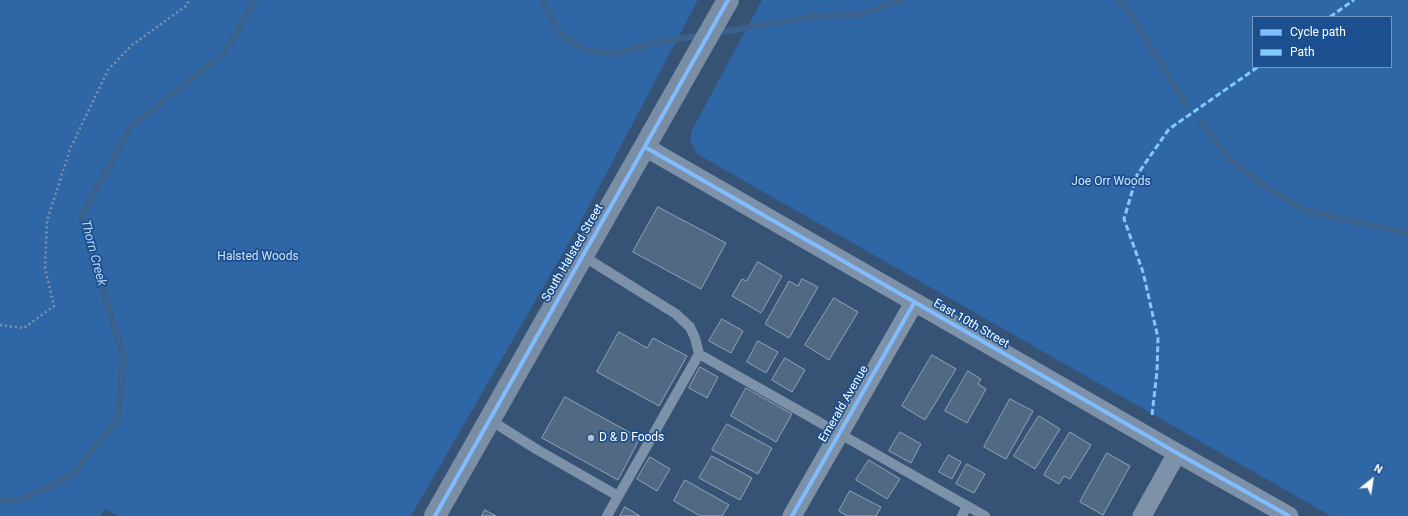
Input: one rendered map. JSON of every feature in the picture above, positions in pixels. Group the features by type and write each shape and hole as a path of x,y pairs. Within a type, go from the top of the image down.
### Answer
{"street":[{"name":"South Halsted Street","path":"435,516 691,68 728,0"},
{"name":"East 10th Street","path":"645,147 914,303 1289,516"},
{"name":"Emerald Avenue","path":"792,516 914,303"},
{"path":"1142,516 1177,453"}],"lane":[{"path":"583,256 676,314 690,327 695,338 699,354 607,516"},
{"path":"699,354 984,516"},
{"path":"490,420 536,449 618,496"},
{"path":"962,516 967,506"}],"path":[{"path":"0,325 24,328 54,306 45,268 47,221 70,148 108,70 132,45 186,6 188,0"}],"green space":[{"name":"Halsted Woods","path":"0,0 698,0 578,227 411,516 118,516 105,509 100,516 0,516"},
{"name":"Joe Orr Woods","path":"762,0 1408,0 1408,516 1331,516 697,154 690,140 692,130"}],"building":[{"path":"658,207 726,243 701,289 633,252"},
{"path":"758,262 782,276 761,313 732,296 742,279 746,281"},
{"path":"802,279 818,287 789,338 765,324 789,281 798,286"},
{"path":"834,298 858,312 829,360 805,345"},
{"path":"722,319 743,331 731,353 709,341"},
{"path":"619,332 647,348 653,338 687,356 659,406 597,372"},
{"path":"758,341 778,352 766,373 747,362"},
{"path":"932,355 956,369 925,420 902,406"},
{"path":"785,358 805,370 792,392 772,380"},
{"path":"700,367 718,377 707,398 689,388"},
{"path":"968,371 981,379 978,384 986,389 967,423 945,411"},
{"path":"746,388 792,414 776,442 731,416"},
{"name":"D & D Foods","path":"565,397 640,438 618,480 542,438"},
{"path":"1010,399 1033,411 1006,459 984,447"},
{"path":"1039,416 1060,429 1035,469 1014,456"},
{"path":"727,424 772,448 758,474 712,450"},
{"path":"900,432 921,444 911,463 889,451"},
{"path":"1070,432 1091,445 1070,479 1064,476 1059,484 1044,475"},
{"path":"1107,453 1130,466 1103,515 1080,502"},
{"path":"949,455 961,462 952,479 939,472"},
{"path":"712,456 752,478 740,500 699,478"},
{"path":"650,457 670,469 657,491 637,479"},
{"path":"869,460 900,479 887,499 856,480"},
{"path":"967,464 985,474 974,493 956,484"},
{"path":"685,480 729,505 722,516 700,516 674,501"},
{"path":"850,491 881,507 876,516 847,516 839,511"},
{"path":"625,507 640,516 620,516"},
{"path":"485,510 496,516 482,516"}],"waterway":[{"name":"Thorn Creek","path":"0,501 23,499 72,475 117,420 124,358 81,217 131,126 224,54 255,0"},
{"path":"542,0 560,33 585,50 615,54 653,43 703,35"},
{"path":"716,33 810,17 861,14 903,0"},
{"path":"1119,0 1132,16 1179,94 1187,104"},
{"path":"1200,121 1228,158 1270,190 1306,211 1408,233"}],"marked path":[{"path":"1331,16 1354,0"},
{"path":"1152,415 1157,371 1158,338 1143,272 1124,219 1137,175 1169,129 1257,68"}],"cycle path":[{"path":"435,516 728,0"},
{"path":"645,147 1289,516"},
{"path":"792,516 914,303"}],"place":[{"name":"D & D Foods","path":"591,438"}]}
